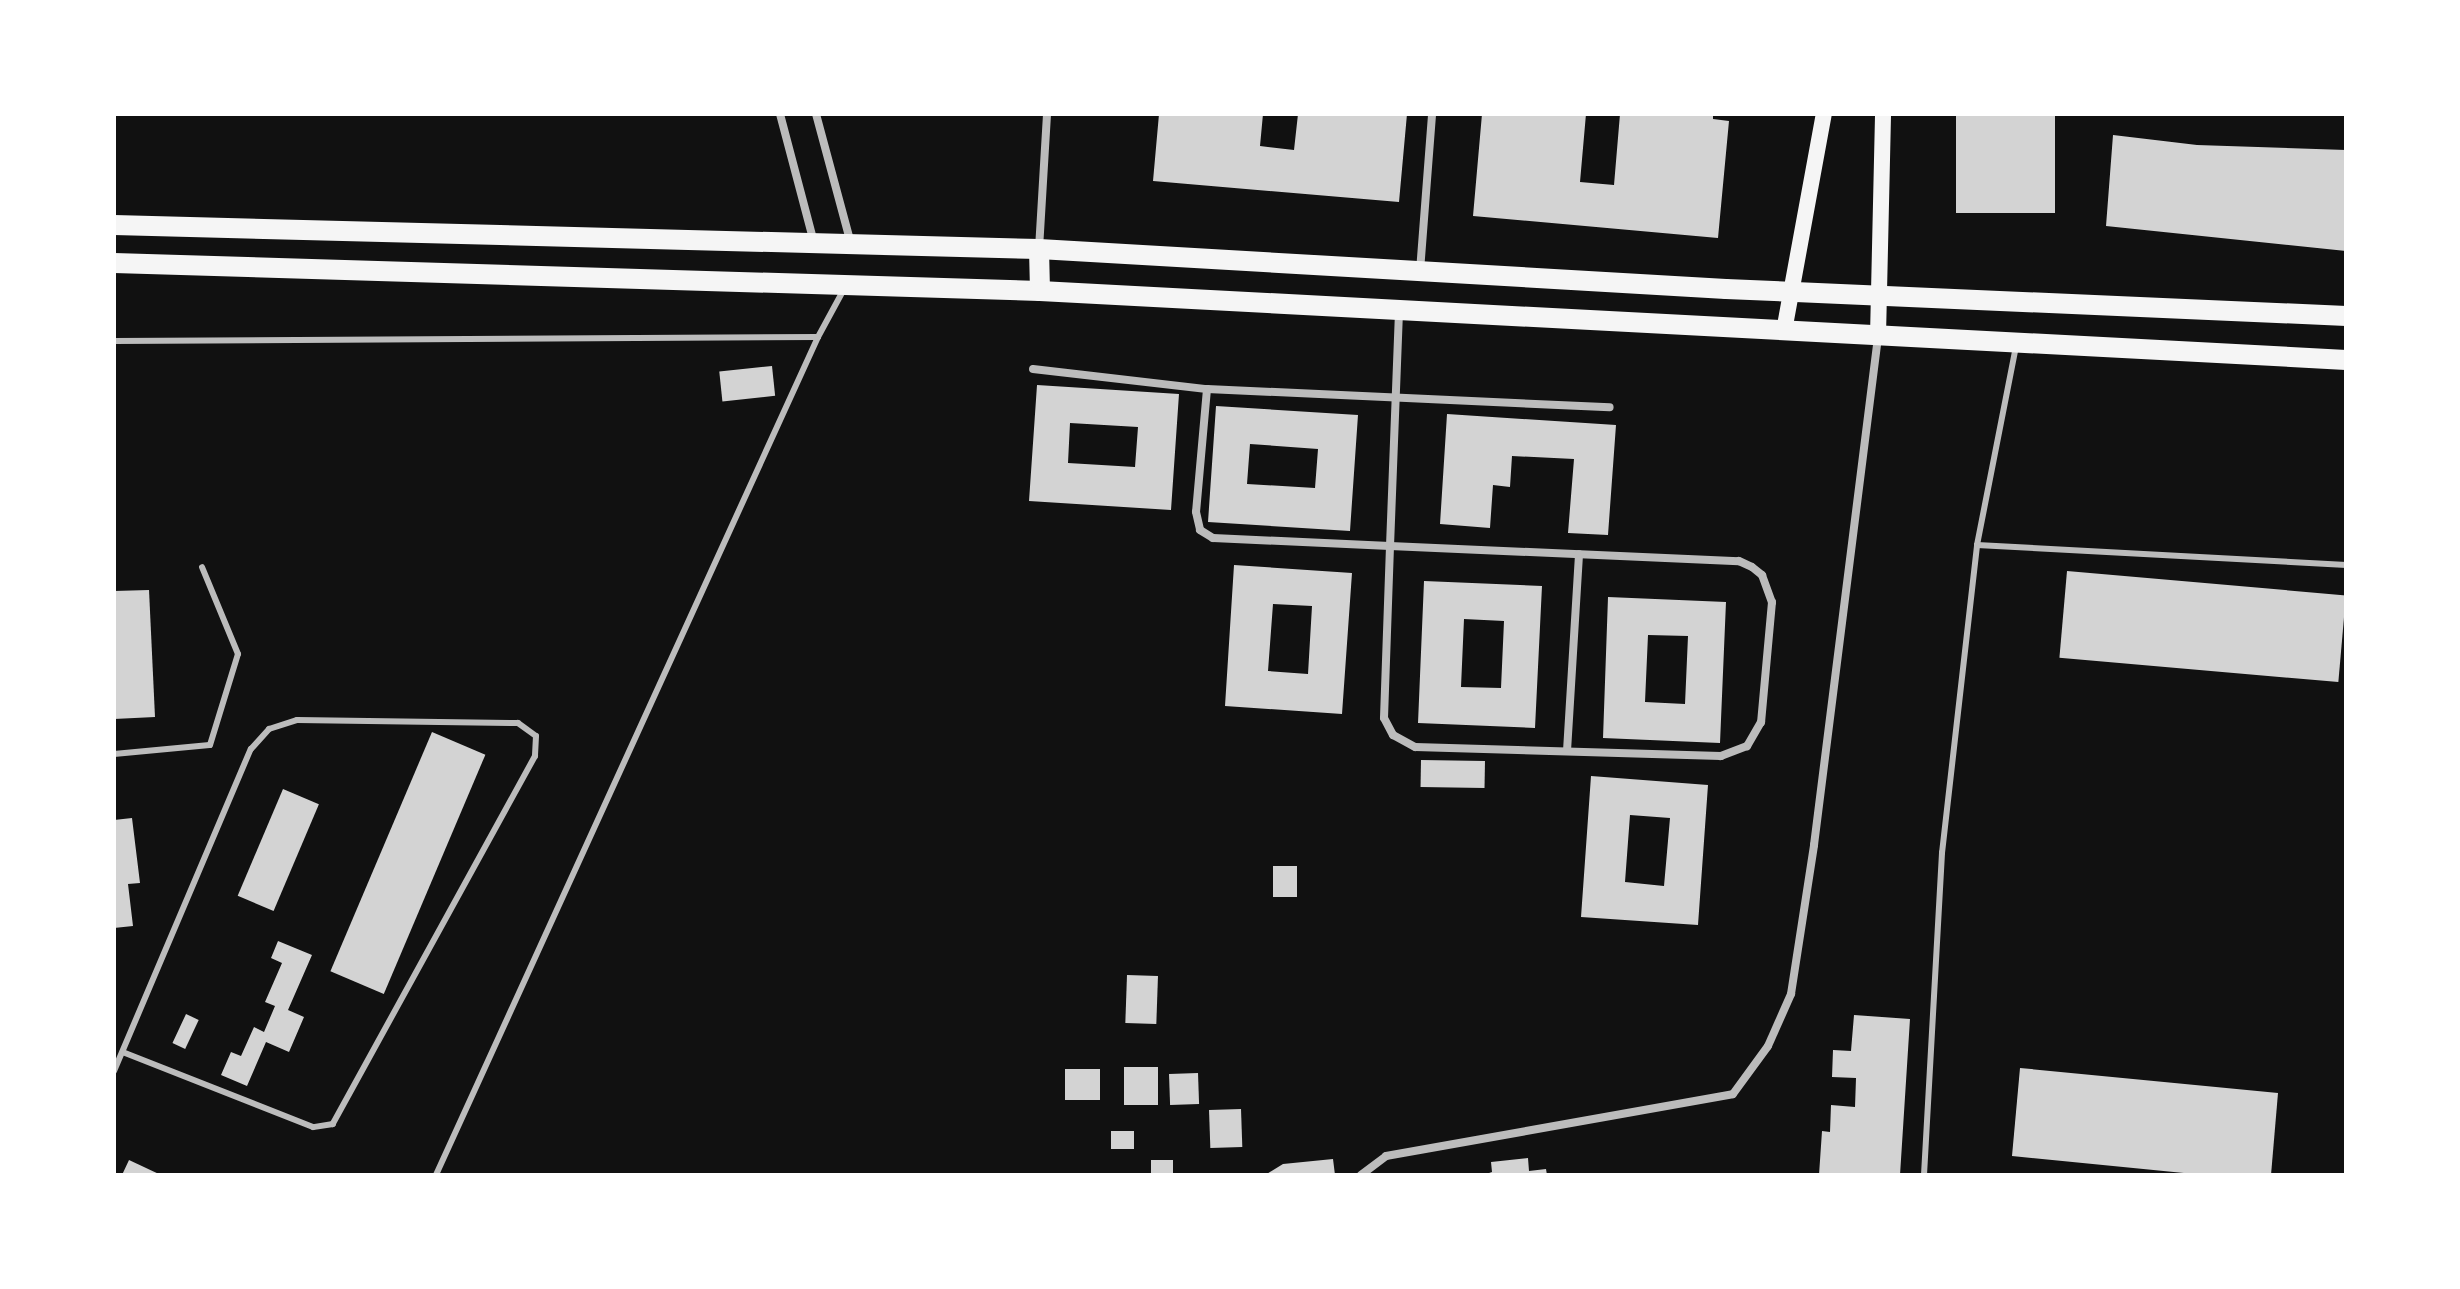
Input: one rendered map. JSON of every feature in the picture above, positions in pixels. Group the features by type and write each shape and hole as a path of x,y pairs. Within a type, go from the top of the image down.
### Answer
{"main road":[{"path":"1784,331 1788,292 1824,114"},
{"path":"1878,336 1882,296 1883,114"},
{"path":"114,225 1039,249 1788,292 2346,316"},
{"path":"1039,249 1040,291"},
{"path":"114,263 1040,291 2346,360"}],"street":[{"path":"780,114 815,244"},
{"path":"816,114 851,244"},
{"path":"1039,249 1047,114"},
{"path":"1420,272 1432,114"},
{"path":"1207,389 1196,512 1205,535 1390,546 1739,561 1762,575 1772,602 1761,722 1747,746 1721,756 1415,747 1393,735 1384,718 1390,546 1395,397 1399,311"},
{"path":"1361,1175 1386,1156 1733,1094 1768,1046 1791,994 1812,860 1878,336"},
{"path":"1033,369 1207,389 1610,407"},
{"path":"1567,751 1579,554"}],"lane":[{"path":"436,1175 818,337 846,285"},
{"path":"114,341 818,337"},
{"path":"1924,1175 1942,853 1977,545 2016,344"},
{"path":"1977,545 2346,565"},
{"path":"114,754 210,745 238,654 202,567"},
{"path":"114,1071 125,1053 251,749 269,729 297,720 518,723 536,736 535,756 333,1124 313,1127 125,1053"}],"building":[{"path":"1159,114 1263,114 1260,146 1294,150 1298,114 1407,114 1399,202 1153,181"},
{"path":"1482,114 1586,114 1580,182 1614,185 1620,114 1713,114 1713,119 1729,121 1718,238 1473,216"},
{"path":"1956,114 2055,114 2055,213 1956,213"},
{"path":"2113,135 2197,145 2346,150 2346,251 2106,226"},
{"path":"772,366 775,396 722,401 719,372"},
{"path":"1037,385 1179,394 1171,510 1029,501","holes":["1070,423 1138,427 1135,467 1068,463"]},
{"path":"1216,406 1358,415 1350,531 1208,522","holes":["1250,444 1318,449 1315,488 1247,484"]},
{"path":"1447,414 1616,425 1608,535 1568,533 1574,459 1512,456 1510,487 1493,485 1490,528 1440,524"},
{"path":"1234,565 1352,573 1342,714 1225,706","holes":["1273,604 1312,606 1308,674 1268,671"]},
{"path":"2067,571 2346,595 2338,682 2059,658"},
{"path":"1424,581 1542,586 1535,728 1418,723","holes":["1464,619 1504,621 1501,688 1461,687"]},
{"path":"149,590 155,717 114,719 114,591"},
{"path":"1608,597 1726,602 1720,743 1603,738","holes":["1648,635 1688,636 1685,704 1645,702"]},
{"path":"432,732 485,755 384,994 330,971"},
{"path":"1421,760 1485,761 1485,788 1421,787"},
{"path":"1591,776 1708,785 1698,925 1581,917","holes":["1630,815 1670,818 1664,886 1625,882"]},
{"path":"283,789 319,804 274,911 238,896"},
{"path":"132,818 140,883 128,884 133,926 114,928 114,820"},
{"path":"1273,866 1297,866 1297,897 1273,897"},
{"path":"278,941 312,955 288,1010 304,1017 289,1052 266,1042 247,1086 221,1075 231,1052 241,1056 254,1027 264,1032 275,1006 265,1002 282,963 271,958"},
{"path":"1127,975 1158,976 1156,1024 1125,1023"},
{"path":"186,1014 199,1020 185,1049 172,1043"},
{"path":"1854,1015 1910,1019 1900,1175 1819,1175 1822,1131 1830,1132 1831,1105 1855,1107 1856,1078 1832,1077 1833,1050 1851,1051"},
{"path":"1124,1067 1158,1067 1158,1105 1124,1105"},
{"path":"2020,1068 2278,1093 2271,1175 2204,1175 2012,1156"},
{"path":"1065,1069 1100,1069 1100,1100 1065,1100"},
{"path":"1198,1073 1199,1104 1170,1105 1169,1074"},
{"path":"1241,1109 1242,1147 1210,1148 1209,1110"},
{"path":"1111,1131 1134,1131 1134,1149 1111,1149"},
{"path":"1528,1158 1529,1171 1546,1169 1547,1175 1483,1175 1492,1172 1491,1162"},
{"path":"1333,1159 1335,1175 1265,1175 1283,1164"},
{"path":"129,1160 161,1175 122,1175"},
{"path":"1151,1160 1173,1160 1173,1175 1151,1175"}]}
